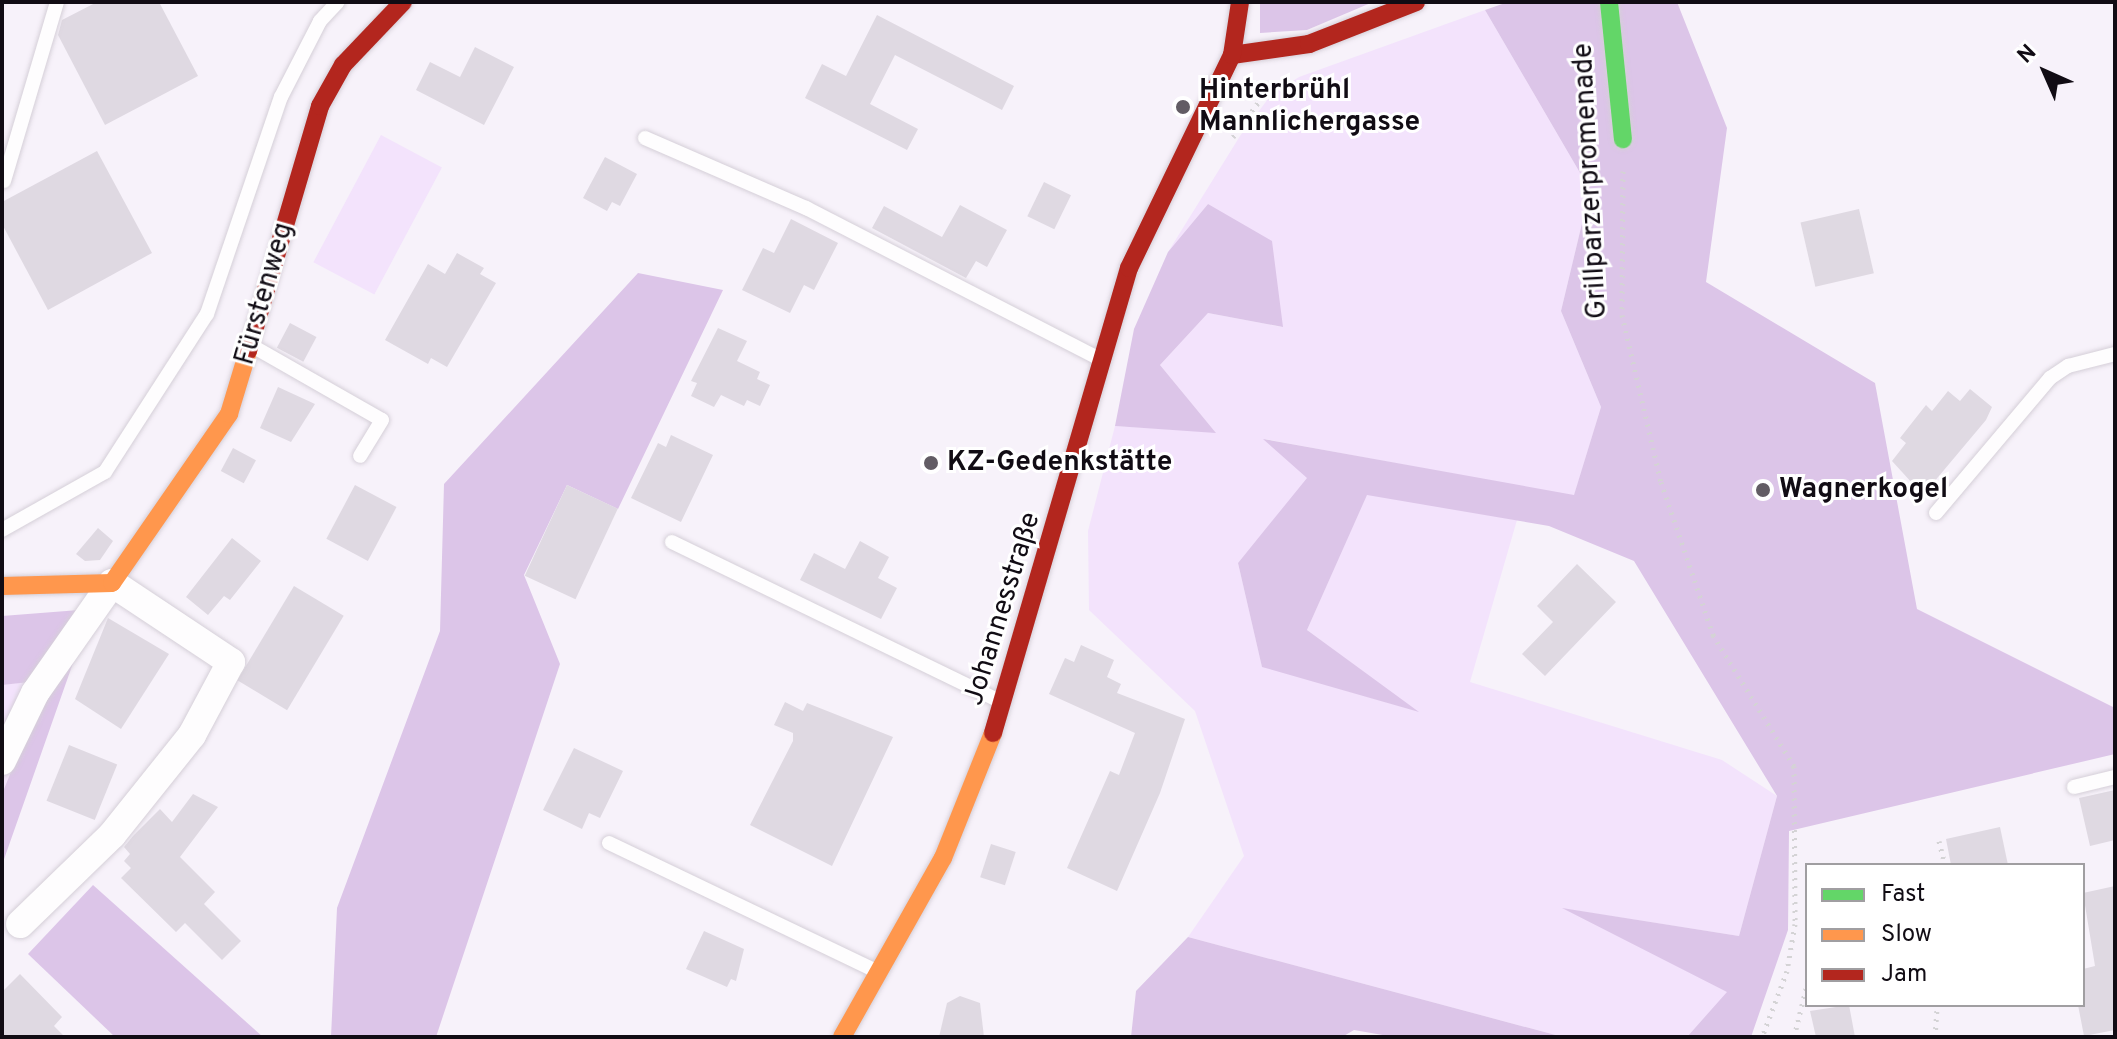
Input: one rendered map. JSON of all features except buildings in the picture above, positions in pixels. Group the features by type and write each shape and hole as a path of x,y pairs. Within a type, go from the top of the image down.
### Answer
{"main road":[{"name":"Fürstenweg","path":"112,583 229,414 320,106 343,65 403,2"},
{"name":"Johannesstraße","path":"842,1037 943,858 1004,703 1129,268 1232,55 1240,2"},
{"path":"1232,55 1309,44 1416,2"},
{"name":"Grillparzerpromenade","path":"1609,2 1623,139"},
{"path":"2,586 112,583"}],"street":[{"name":"Fürstenweg","path":"2,761 35,693 112,583"},
{"path":"20,924 112,835 192,735 231,662 112,583"}],"lane":[{"path":"4,181 57,2"},
{"path":"2,530 105,472 207,314 281,97 320,21 338,2"},
{"path":"645,138 806,208 1102,360"},
{"path":"250,345 382,420 360,456"},
{"path":"1936,513 2050,378 2068,366 2115,354"},
{"path":"672,542 1004,703"},
{"path":"2074,787 2115,777"},
{"path":"609,843 880,973"}],"path":[{"name":"Grillparzerpromenade","path":"1623,139 1622,315 1661,482 1713,635 1794,766 1795,924 1787,971 1762,1037"},
{"path":"1011,462 1038,465"},
{"path":"1939,841 1944,863"},
{"path":"1794,1037 1805,993"},
{"path":"1935,1037 1937,1007"}],"shaded area":[{"path":"1260,2 1373,2 1307,30 1260,33"},
{"path":"1508,2 1677,2 1727,128 1706,282 1875,383 1917,609 2115,708 2115,754 1789,831 1788,930 1751,1037 1687,1037 1727,992 1562,908 1739,936 1777,796 1634,561 1549,526 1367,495 1307,630 1419,712 1262,667 1238,563 1307,478 1263,439 1574,495 1601,407 1561,311 1590,190 1485,10"},
{"path":"1485,10 1590,190 1561,311 1601,407 1574,496 1265,439 1308,478 1238,563 1262,666 1416,711 1307,630 1367,494 1517,520 1470,682 1722,760 1777,796 1739,936 1566,909 1728,992 1687,1037 1563,1037 1188,937 1244,856 1195,711 1089,610 1088,531 1115,426 1215,432 1160,365 1208,313 1282,327 1208,204 1168,252 1240,136 1271,95 1299,77"},
{"path":"381,135 442,167 374,295 313,262"},
{"path":"1208,204 1272,241 1283,327 1208,313 1160,365 1216,433 1115,426 1134,329 1168,252"},
{"path":"638,273 723,290 618,509 567,485 524,575 560,664 436,1037 331,1037 337,908 440,631 444,484"},
{"path":"92,609 2,865 2,794 48,680 2,685 2,616"},
{"path":"48,679 2,794 2,685"},
{"path":"93,885 263,1037 115,1037 28,954"},
{"path":"1188,937 1563,1037 1394,1037 1354,1030 1342,1037 1131,1037 1136,991"}],"traffic: fast":[{"path":"1609,2 1623,139"}],"traffic: slow":[{"path":"2,586 112,583 229,414 248,351"},
{"path":"842,1037 943,858 993,733"}],"traffic: jam":[{"path":"248,351 320,106 343,65 403,2"},
{"path":"993,733 1129,268 1232,55 1240,2"},
{"path":"1232,55 1309,44 1416,2"}],"place":[{"name":"Hinterbrühl Mannlichergasse","path":"1183,107"},
{"name":"KZ-Gedenkstätte","path":"931,463"},
{"name":"Wagnerkogel","path":"1763,490"}]}
